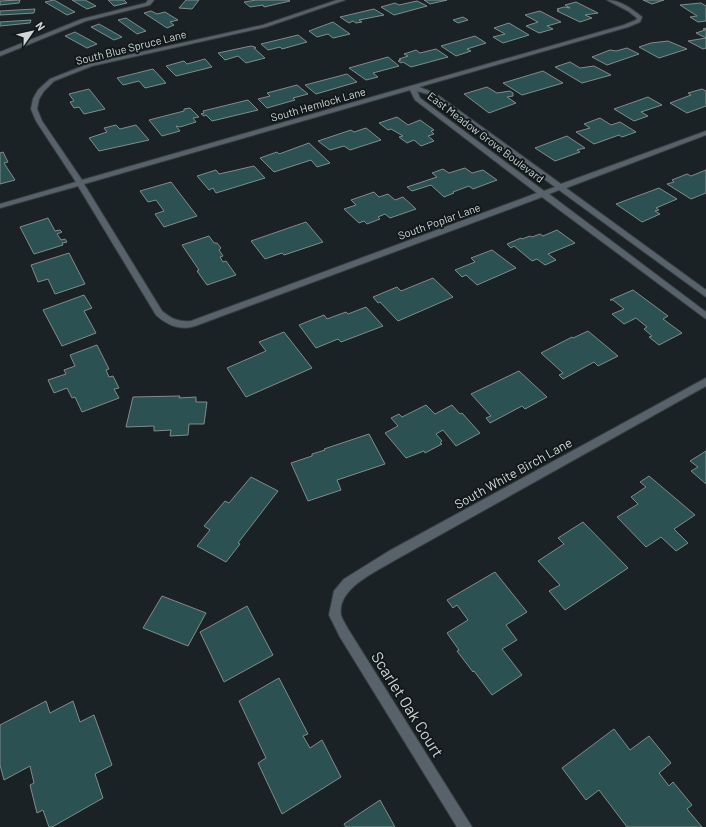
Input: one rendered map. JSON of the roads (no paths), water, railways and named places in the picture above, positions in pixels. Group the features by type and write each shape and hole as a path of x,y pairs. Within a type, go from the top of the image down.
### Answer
{"street":[{"name":"South Blue Spruce Lane","path":"179,326 168,322 159,313 80,183 39,120 34,109 36,99 41,90 52,80 90,66 285,20 320,6 342,0"},
{"name":"South Hemlock Lane","path":"0,206 626,26 638,21 640,18 630,10 610,0"},
{"path":"0,54 84,20 144,5 151,1"},
{"name":"East Meadow Grove Boulevard","path":"412,87 433,94 706,294"},
{"name":"East Meadow Grove Boulevard","path":"412,87 417,98 706,316"},
{"name":"South Poplar Lane","path":"179,326 192,324 706,133"},
{"name":"South White Birch Lane","path":"338,595 348,583 393,555 706,382"},
{"name":"Scarlet Oak Court","path":"338,595 335,615 344,633 465,827"}]}
